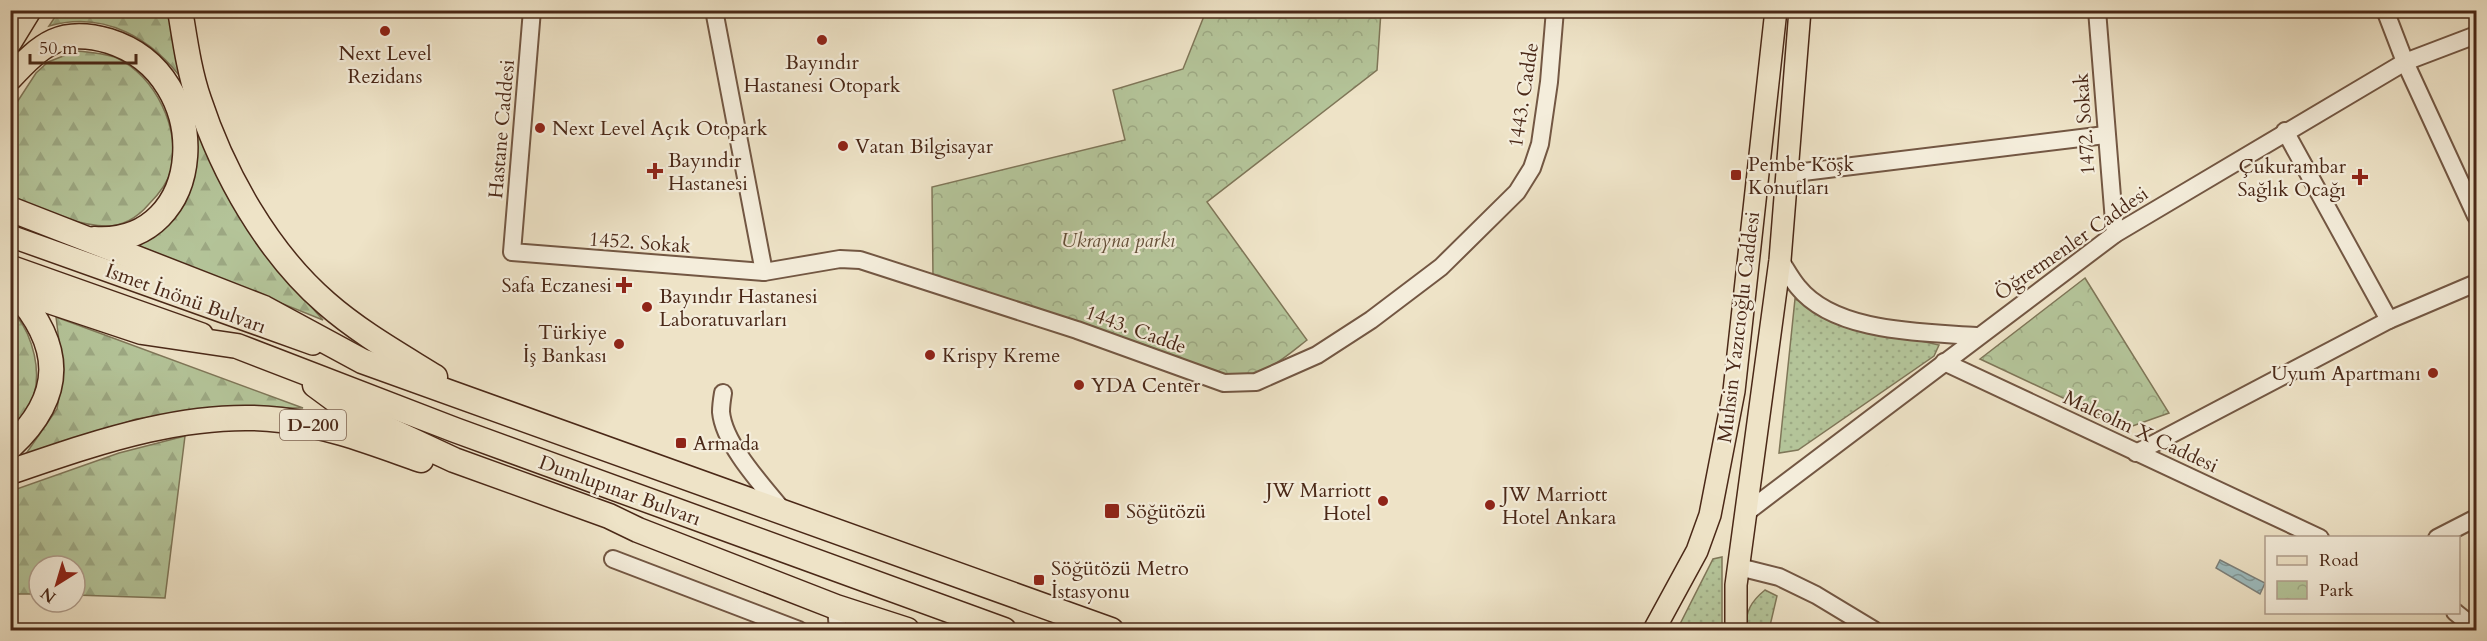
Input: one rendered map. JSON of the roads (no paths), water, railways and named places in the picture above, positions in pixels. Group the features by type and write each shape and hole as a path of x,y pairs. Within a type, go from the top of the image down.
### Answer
{"highway":[{"path":"10,41 29,10"},
{"path":"180,10 198,98 218,150 253,214 277,249 324,302 355,326 478,403"},
{"path":"10,78 45,44 68,35 96,38 124,46 154,66 171,89 184,124 186,142 185,163 172,197 149,225 130,234 105,240 91,239"},
{"name":"Dumlupınar Bulvarı","path":"10,210 91,239 264,308 362,361 1111,630"},
{"path":"10,447 28,429 43,406 50,387 52,367 43,330 11,281"},
{"name":"Dumlupınar Bulvarı","path":"11,281 142,332 237,346 1004,630"},
{"path":"291,367 353,413 454,460 609,516 638,530 836,606 907,630"},
{"name":"D-200","path":"10,472 92,445 161,429 221,420 280,420 353,436 532,500 609,516"}],"main road":[{"name":"Muhsin Yazıcıoğlu Caddesi","path":"1654,630 1697,551 1712,504 1734,391 1776,10"},
{"name":"Muhsin Yazıcıoğlu Caddesi","path":"1736,630 1738,567 1780,260 1800,10"},
{"name":"İsmet İnönü Bulvarı","path":"10,236 362,361"}],"street":[{"name":"Hastane Caddesi","path":"512,252 532,10"},
{"path":"714,10 764,273"},
{"name":"1443. Cadde","path":"764,273 840,259 860,260 1077,330 1224,382 1256,382 1317,355 1371,320 1440,267 1517,192 1532,168 1540,144 1556,10"},
{"name":"1472. Sokak","path":"2097,10 2105,135 2115,234"},
{"path":"2385,10 2405,62 2476,216"},
{"name":"Öğretmenler Caddesi","path":"1747,512 1976,336 2115,234 2285,131 2405,62 2476,35"},
{"path":"2285,131 2389,320"},
{"path":"1787,174 2105,135"},
{"name":"1452. Sokak","path":"512,252 764,273"},
{"path":"1780,260 1798,289 1831,313 1857,322 1890,328 1976,336"},
{"path":"2136,453 2389,320 2476,283"},
{"name":"Malcolm X Caddesi","path":"1944,362 2318,536"},
{"path":"723,393 721,413 729,434 748,468 784,513"},
{"path":"2439,536 2476,518"},
{"path":"613,559 799,630"},
{"path":"1738,567 1779,578 1807,590 1874,630"},
{"path":"836,606 838,630"},
{"path":"2457,614 2476,629"}],"water":[{"path":"2220,560 2265,583 2260,594 2216,568"}],"place":[{"name":"Next Level Rezidans","path":"385,31"},
{"name":"Bayındır Hastanesi Otopark","path":"822,40"},
{"name":"Next Level Açık Otopark","path":"540,128"},
{"name":"Vatan Bilgisayar","path":"843,146"},
{"name":"Bayındır Hastanesi","path":"655,171"},
{"name":"Pembe Köşk Konutları","path":"1736,175"},
{"name":"Çukurambar Sağlık Ocağı","path":"2360,177"},
{"name":"Safa Eczanesi","path":"624,285"},
{"name":"Bayındır Hastanesi Laboratuvarları","path":"647,307"},
{"name":"Türkiye İş Bankası","path":"619,344"},
{"name":"Krispy Kreme","path":"930,355"},
{"name":"Uyum Apartmanı","path":"2433,373"},
{"name":"YDA Center","path":"1079,385"},
{"name":"Armada","path":"681,443"},
{"name":"JW Marriott Hotel","path":"1383,501"},
{"name":"JW Marriott Hotel Ankara","path":"1490,505"},
{"name":"Söğütözü","path":"1112,511"},
{"name":"Söğütözü Metro İstasyonu","path":"1039,580"}],"park label":[{"name":"Ukrayna parkı","path":"1118,240"}]}
